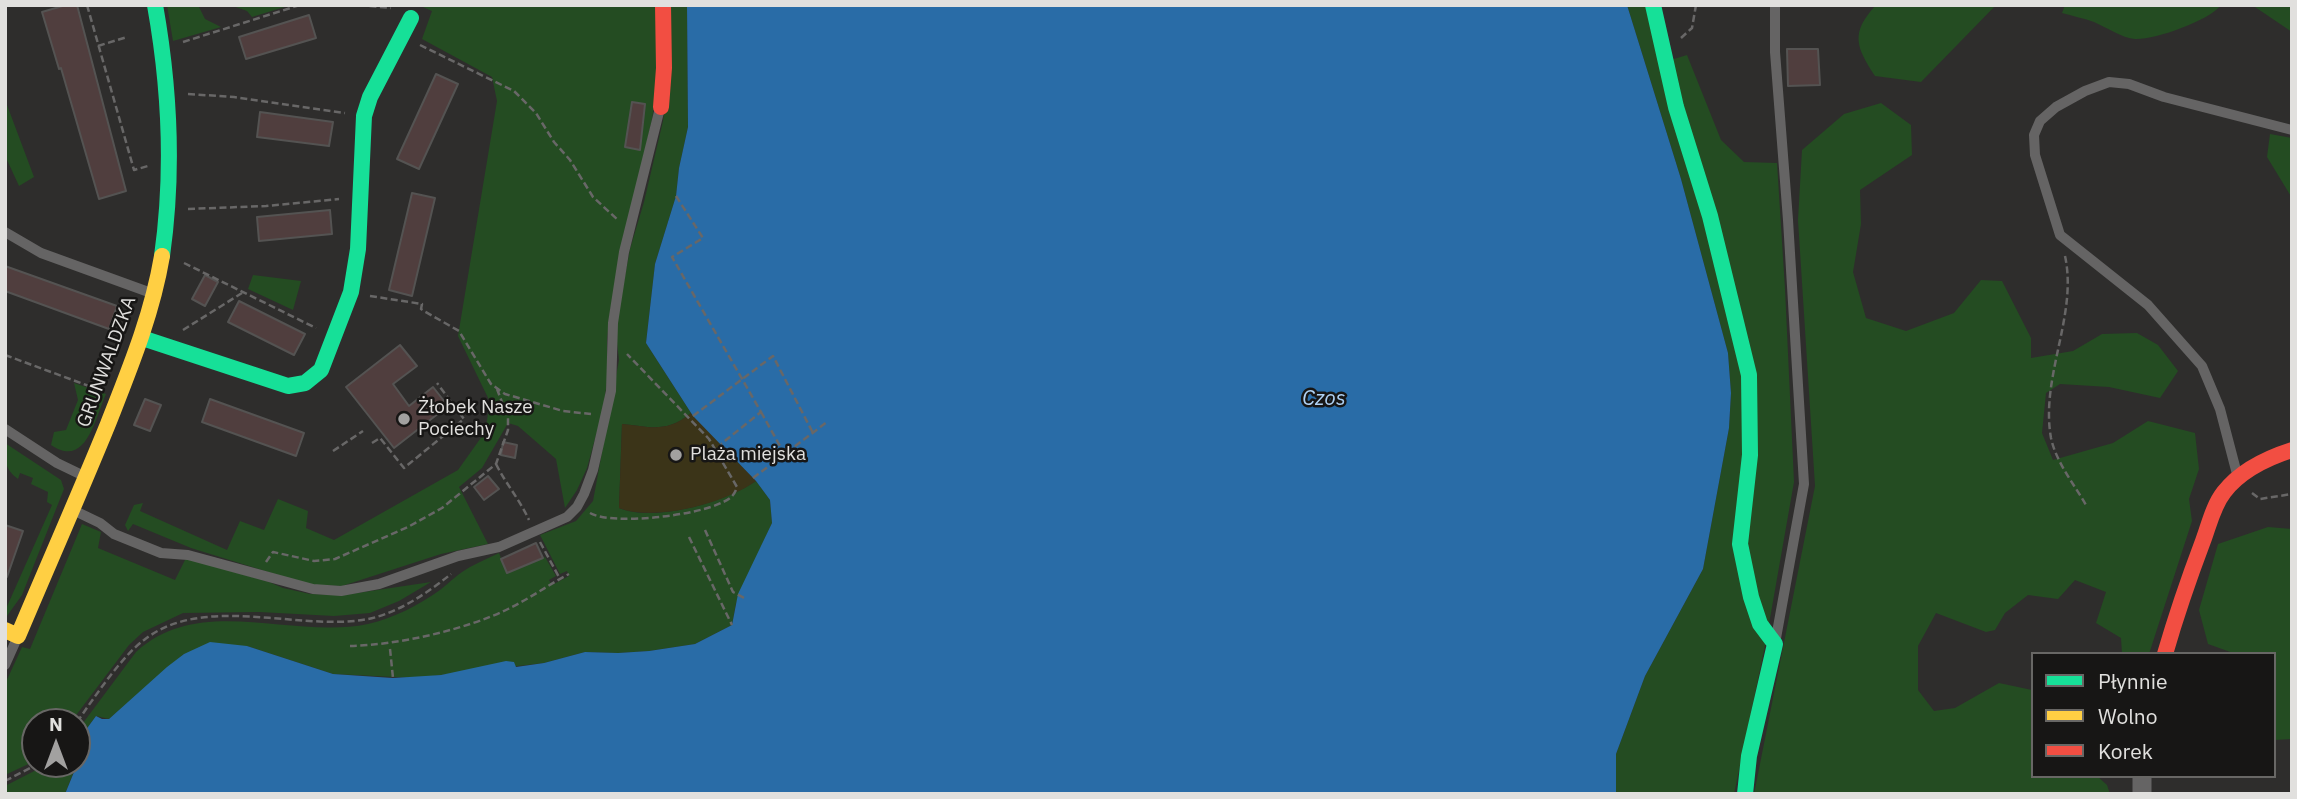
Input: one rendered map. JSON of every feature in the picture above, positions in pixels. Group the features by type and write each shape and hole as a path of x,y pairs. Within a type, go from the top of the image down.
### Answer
{"street":[{"name":"GRUNWALDZKA","path":"12,633 86,477 142,338 155,295 171,166 166,74 155,5"},
{"path":"661,107 664,68 663,5"},
{"path":"1653,5 1676,107 1710,216 1749,375 1750,455 1740,544 1751,597 1760,624 1774,644 1749,756 1745,794"},
{"path":"142,338 288,386 296,386 313,379 321,370 351,292 358,249 364,116 370,97 411,18"},
{"path":"2166,652 2212,516 2223,494 2258,463 2292,450"}],"lane":[{"path":"1774,644 1804,484 1775,52 1775,5"},
{"path":"2238,478 2220,409 2203,366 2148,305 2060,235 2035,155 2034,135 2040,121 2056,107 2109,82 2129,84 2164,97 2292,130"},
{"path":"72,510 100,523 114,534 161,553 188,555 313,589 341,591 379,584 458,556 499,547 567,517 577,507 593,470 611,391 612,339 624,252 661,107"},
{"path":"5,232 41,253 155,295"},
{"path":"5,429 57,463 86,477"},
{"path":"5,665 12,633"}],"path":[{"path":"86,5 134,170 147,166"},
{"path":"176,44 300,5"},
{"path":"359,5 390,7 411,18"},
{"path":"1672,43 1687,35 1692,28 1696,5"},
{"path":"98,46 127,37"},
{"path":"421,46 514,91 537,113 593,197 620,222 632,226"},
{"path":"181,94 234,97 364,116"},
{"path":"676,196 702,238 672,257 785,455"},
{"path":"191,209 266,206 359,197"},
{"path":"2060,235 2067,267 2067,296 2049,413 2057,456 2086,505"},
{"path":"174,257 335,337"},
{"path":"351,292 422,303 421,309 459,331 491,384 505,394 563,411 605,415"},
{"path":"174,349 185,328 242,293"},
{"path":"577,507 598,518 619,520 667,516 722,504 734,495 737,487 729,469 709,439 612,339"},
{"path":"5,355 96,388"},
{"path":"693,416 773,356 813,433"},
{"path":"372,443 380,438 404,468 464,419 437,383"},
{"path":"258,574 273,552 314,561 335,559 408,527 442,508 496,464 508,430 508,418 497,389"},
{"path":"721,444 761,412"},
{"path":"753,478 827,422"},
{"path":"333,451 363,431"},
{"path":"496,464 526,513"},
{"path":"2238,478 2248,491 2260,499 2292,494"},
{"path":"705,530 733,592 746,598"},
{"path":"689,537 732,625"},
{"path":"548,557 560,579"},
{"path":"88,708 133,649 157,631 183,621 206,617 363,620 391,612 430,589 455,570"},
{"path":"350,646 392,643 461,626 507,610 569,574"},
{"path":"390,649 393,678"},
{"path":"5,781 21,773"}],"green space":[{"path":"167,5 198,5 205,19 221,27 173,41"},
{"path":"230,5 291,5 252,17 247,11"},
{"path":"657,5 658,81 652,119 611,306 603,410 587,468 577,490 565,508 556,459 518,426 508,423 482,468 459,487 488,544 441,554 342,586 310,585 191,548 133,524 128,531 125,525 134,505 143,503 140,511 227,550 240,521 264,530 278,499 308,511 306,528 334,540 458,470 485,432 490,402 458,336 497,101 492,77 422,39 432,11 423,7"},
{"path":"668,5 687,5 688,127 676,196 655,264 646,343 691,413 666,426 622,424 619,508 634,512 670,512 709,503 756,481 770,500 772,523 736,603 732,625 695,644 649,651 585,652 544,663 415,678 333,674 247,646 184,654 109,719 96,716 91,723 91,712 136,652 161,635 189,625 217,621 309,627 368,624 415,606 466,569 499,553 507,573 545,557 556,576 549,580 552,585 569,576 567,571 560,574 540,535 576,521 593,501 619,360 616,334 619,308 630,249 663,121 670,75"},
{"path":"1627,5 1646,5 1664,62 1687,55 1721,140 1744,162 1777,163 1794,482 1766,641 1734,794 1616,794 1616,754 1645,676 1703,569 1729,428 1731,393 1728,353 1681,179"},
{"path":"1876,5 1996,5 1921,82 1875,76 1863,57 1859,32"},
{"path":"2065,5 2221,5 2205,17 2181,28 2135,39 2094,22 2062,13"},
{"path":"2252,5 2292,5 2292,32"},
{"path":"1881,103 1911,125 1912,155 1860,190 1861,224 1853,272 1866,318 1906,331 1954,313 1981,280 2002,281 2031,338 2031,358 2073,351 2102,334 2137,333 2158,345 2178,371 2160,398 2109,387 2060,384 2046,393 2042,433 2053,460 2113,443 2148,421 2195,433 2199,469 2189,499 2192,521 2150,652 2122,652 2121,638 2096,623 2106,592 2075,580 2058,599 2028,595 2005,613 1995,630 1986,632 1936,613 1918,646 1918,690 1934,711 1955,708 1999,683 2031,690 2031,778 2099,778 2107,785 2110,794 1754,794 1815,486 1798,220 1802,150 1844,114"},
{"path":"7,105 34,177 19,186 7,160 5,161"},
{"path":"2270,134 2292,138 2292,198 2267,157"},
{"path":"253,275 301,281 293,310 248,289"},
{"path":"74,383 106,394 88,438 73,451 63,451 51,445 54,432 66,430 78,400"},
{"path":"5,443 61,480 64,489 22,595 7,616 5,611 52,505 47,502 48,492 31,484 33,478 20,473 18,479 10,471 5,459"},
{"path":"82,524 101,532 98,548 175,580 186,558 310,594 344,595 431,582 399,601 370,613 334,616 259,612 183,613 143,632 129,645 82,708 21,708 21,768 5,775 5,684 22,647 30,649"},
{"path":"2268,527 2292,529 2292,739 2276,740 2276,652 2230,652 2208,644 2199,610 2218,544"},
{"path":"21,778 71,778 65,794 5,794 5,786"}],"sand":[{"name":"Plaża miejska","path":"691,413 756,481 727,496 690,508 652,513 619,508 622,424 666,426"}],"water":[{"name":"Czos","path":"687,5 1627,5 1681,179 1728,353 1731,393 1729,428 1703,569 1645,676 1616,754 1616,794 65,794 72,778 91,778 91,723 96,716 109,719 184,654 210,642 247,646 333,674 393,678 441,675 506,661 514,662 516,667 585,652 649,651 695,644 732,625 738,594 772,523 770,500 756,481 693,416 646,343 655,264 676,196 688,127"}],"building":[{"path":"66,5 77,5 126,191 99,199 42,12"},
{"path":"309,15 316,38 246,59 239,37"},
{"path":"1787,49 1818,49 1820,85 1788,86"},
{"path":"436,74 458,84 419,169 397,159"},
{"path":"632,102 645,104 640,150 625,147"},
{"path":"260,112 333,122 329,146 257,137"},
{"path":"412,193 435,198 412,296 389,290"},
{"path":"330,210 332,234 259,241 257,217"},
{"path":"5,266 117,306 109,329 5,291"},
{"path":"205,275 218,282 205,306 192,299"},
{"path":"239,301 305,334 294,355 228,322"},
{"path":"400,345 417,366 393,384 409,406 433,387 448,406 394,448 346,387"},
{"path":"145,399 161,405 150,431 134,425"},
{"path":"210,399 304,433 296,456 202,422"},
{"path":"503,442 517,445 515,458 501,455"},
{"path":"488,476 499,489 484,500 474,487"},
{"path":"5,525 23,531 7,577 5,577"},
{"path":"536,543 543,558 507,573 501,559"}],"traffic: fast":[{"path":"155,5 169,130 168,193 162,256"},
{"path":"1653,5 1676,107 1710,216 1749,375 1750,455 1740,544 1751,597 1760,624 1775,644 1749,756 1745,794"},
{"path":"142,338 288,386 305,383 321,370 351,292 358,249 364,116 370,97 411,18"}],"traffic: slow":[{"path":"5,630 18,636 86,477 140,341 162,256"}],"traffic: jam":[{"path":"661,107 664,68 663,5"},
{"path":"2166,652 2220,497 2246,471 2292,450"}],"place":[{"name":"Żłobek Nasze Pociechy","path":"404,419"},
{"name":"Plaża miejska","path":"676,455"}]}
